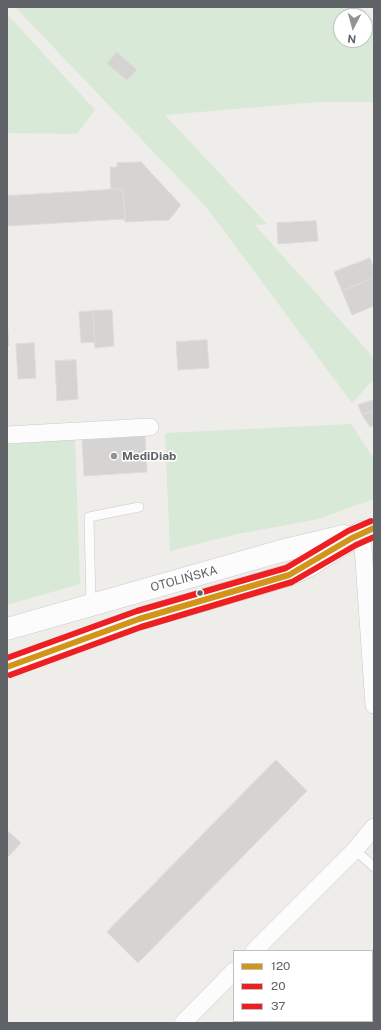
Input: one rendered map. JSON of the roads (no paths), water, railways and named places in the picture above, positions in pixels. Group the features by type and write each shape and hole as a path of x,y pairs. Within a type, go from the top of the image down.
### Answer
{"main road":[{"name":"OTOLIŃSKA","path":"7,629 281,551 368,530"},
{"path":"7,667 139,619 289,575 310,565 368,530"}],"street":[{"path":"7,435 150,427"},
{"path":"368,530 374,705"},
{"path":"255,950 355,850 374,827"},
{"path":"183,1023 233,972"}],"lane":[{"path":"91,604 89,517 140,507"},
{"path":"355,850 374,867"}],"place":[{"name":"MediDiab","path":"114,456"}]}
